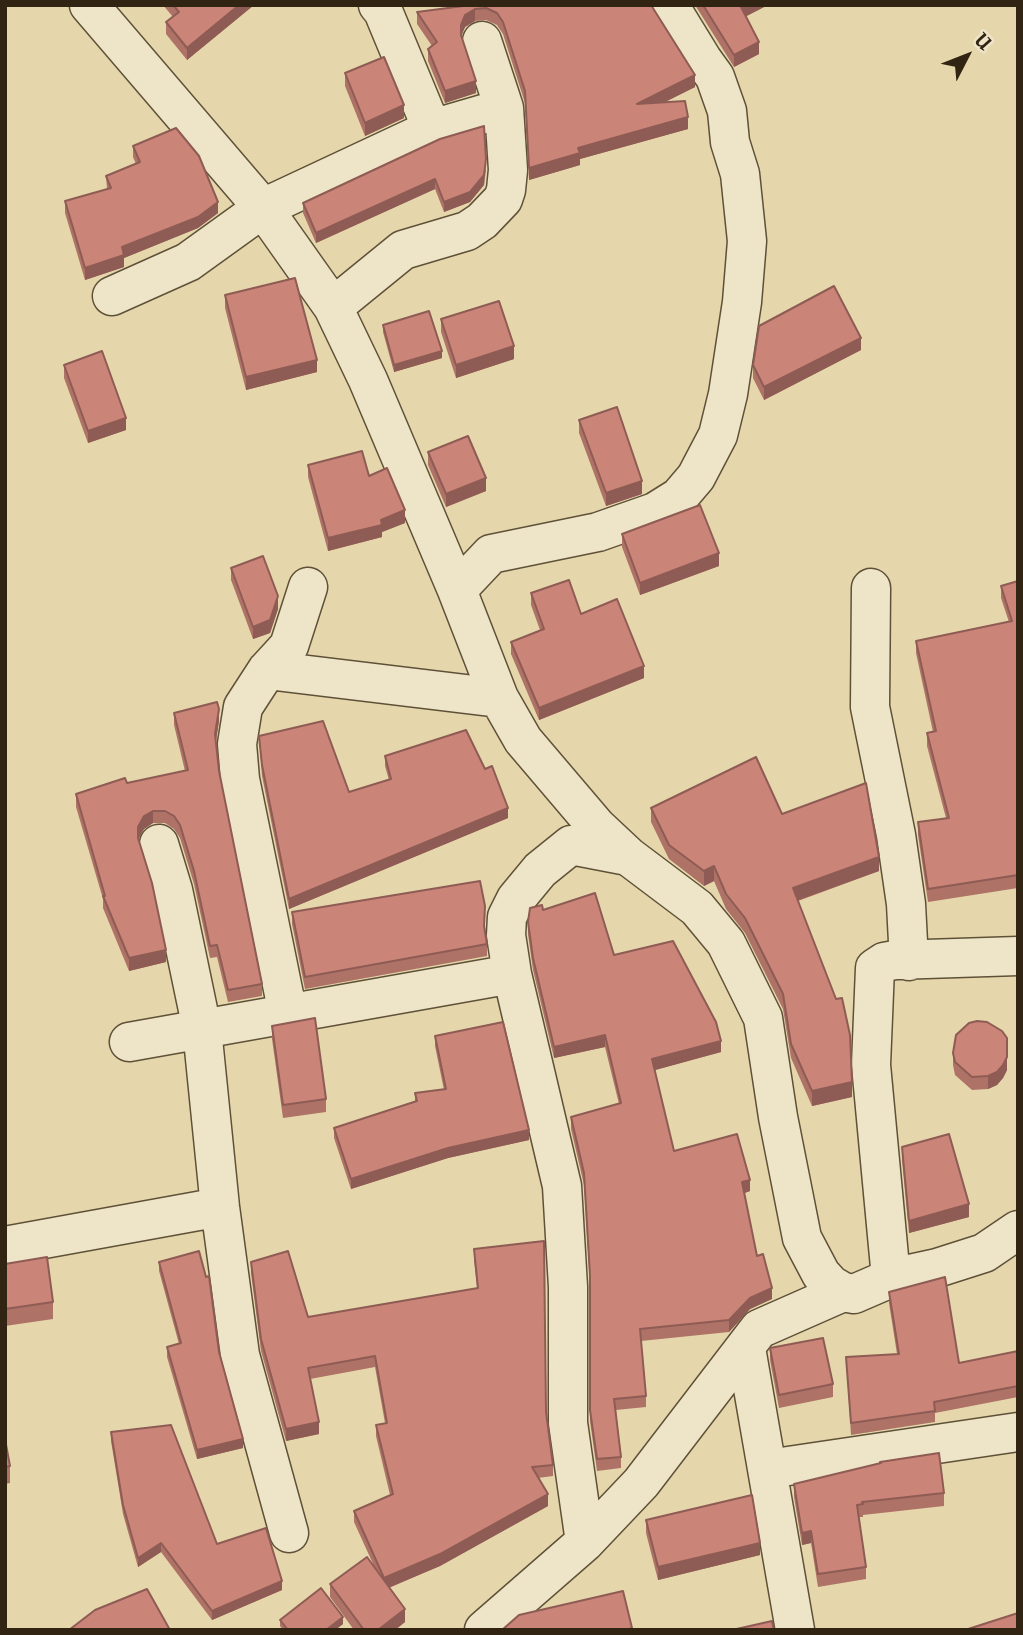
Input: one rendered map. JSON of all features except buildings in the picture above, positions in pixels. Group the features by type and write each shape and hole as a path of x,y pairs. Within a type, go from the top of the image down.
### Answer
{"street":[{"path":"89,5 263,208 333,307 368,380 457,590 499,698 523,740 597,827 628,856 697,908 726,943 762,1017 802,1238 821,1275 843,1292 854,1294 891,1278 937,1268 984,1253 1018,1230"},
{"path":"378,5 383,11 432,129"},
{"path":"457,590 491,554 598,532 655,512 679,497 696,477 718,435 728,394 743,302 747,241 740,174 730,142 727,111 715,77 669,5"},
{"path":"333,307 403,250 467,231 497,207 506,190 508,170 504,108 482,41"},
{"path":"112,296 188,262 263,208 432,129 504,108"},
{"path":"288,1014 240,779 237,744 243,707 267,670 289,646 308,587"},
{"path":"871,588 870,707 896,835 906,904 909,961"},
{"path":"267,670 499,698"},
{"path":"159,844 176,903 202,1029 220,1207 240,1355 289,1532"},
{"path":"585,1542 568,1423 568,1287 562,1186 512,974 506,934 507,917 516,899 540,870 571,845 628,856"},
{"path":"891,1278 871,1065 875,968 884,962 1018,956"},
{"path":"130,1042 512,974"},
{"path":"5,1246 220,1207"},
{"path":"484,1630 585,1542 641,1483 759,1329 843,1292"},
{"path":"746,1348 795,1630"},
{"path":"768,1469 1018,1432"}]}
